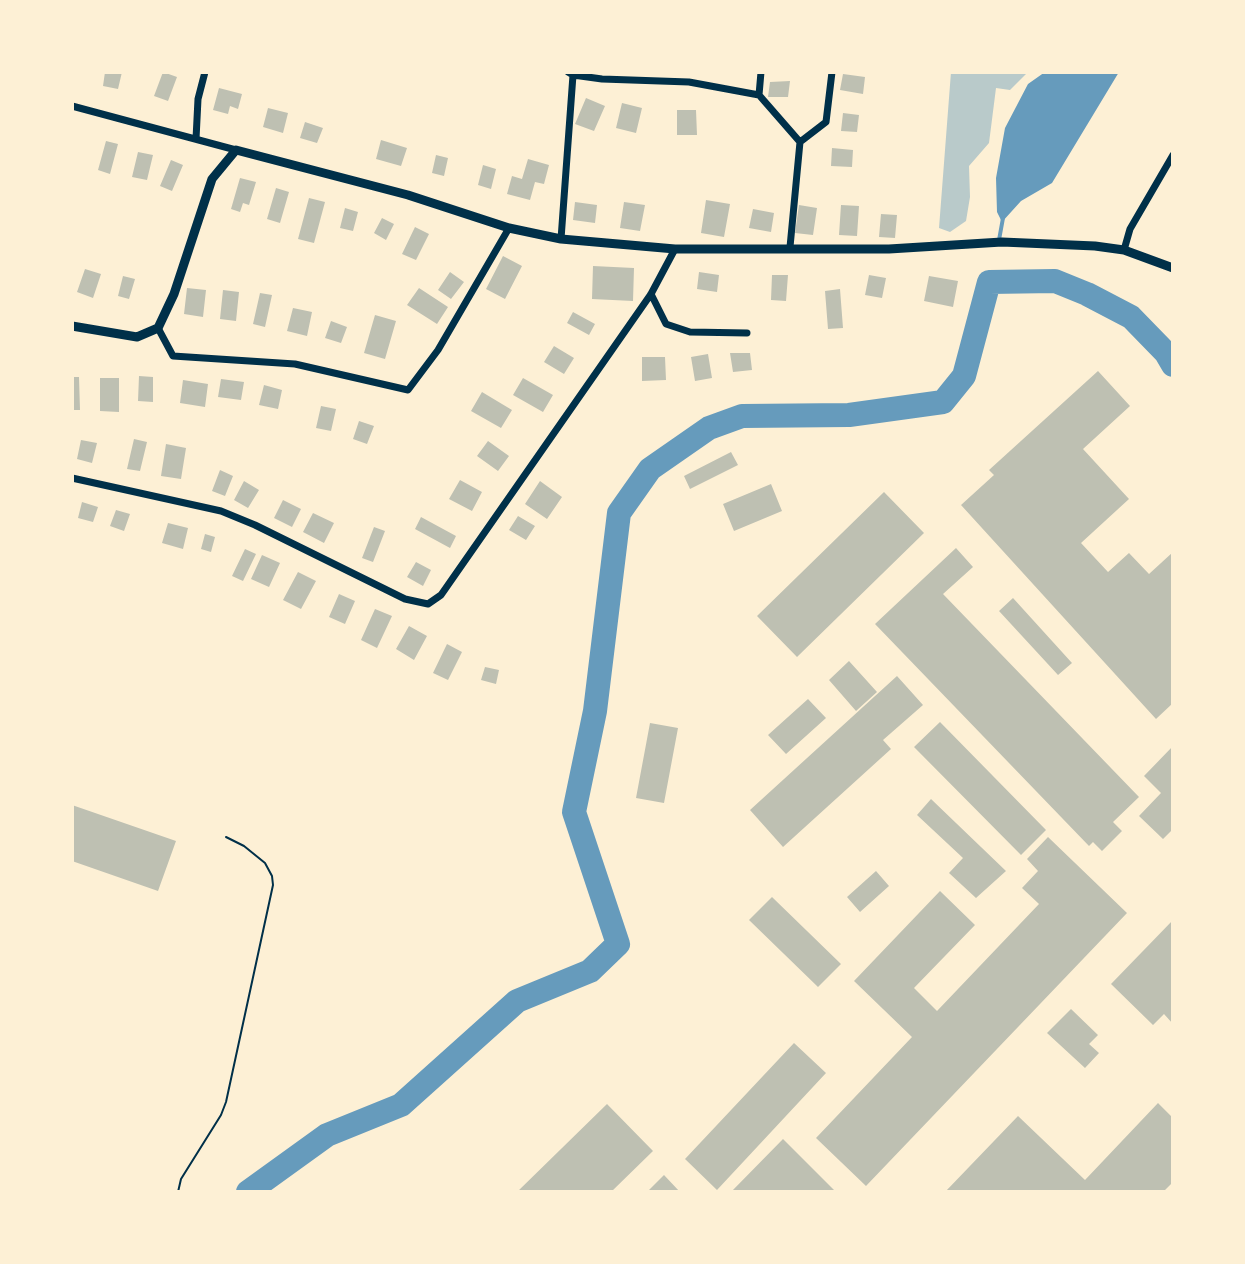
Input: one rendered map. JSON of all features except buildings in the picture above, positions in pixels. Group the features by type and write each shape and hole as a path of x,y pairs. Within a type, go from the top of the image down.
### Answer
{"street":[{"path":"196,139 198,99 205,72"},
{"path":"701,84 702,72"},
{"path":"759,95 761,72"},
{"path":"800,142 826,122 832,72"},
{"path":"561,239 570,74 701,84 759,95 800,142 790,247"},
{"path":"72,106 408,195 509,228 561,239 675,249 889,249 1002,242 1095,246 1124,250 1173,268"},
{"path":"72,326 137,337 158,328 174,294 212,179 236,150"},
{"path":"1124,250 1130,229 1173,155"},
{"path":"158,328 173,356 295,364 408,390 438,350 509,228"},
{"path":"72,478 221,511 405,599 428,604 441,595 651,294 675,249"},
{"path":"651,294 666,324 690,332 747,333"}],"path":[{"path":"178,1192 181,1179 226,1102 273,885 265,863 253,852 226,837"}],"shaded area":[{"path":"951,72 1028,72 1010,90 996,88 989,143 969,166 970,197 966,221 950,232 939,228"}],"water":[{"path":"1045,72 1119,72 1052,183 1021,201 1002,222 997,212 996,178 1005,128 1028,84"}],"waterway":[{"path":"999,240 1003,218"},
{"path":"248,1192 327,1135 401,1105 517,1001 590,971 618,944 574,812 595,711 619,513 650,469 709,428 742,416 849,415 943,402 964,376 989,282 1055,281 1087,294 1131,317 1166,353 1173,365"}]}
